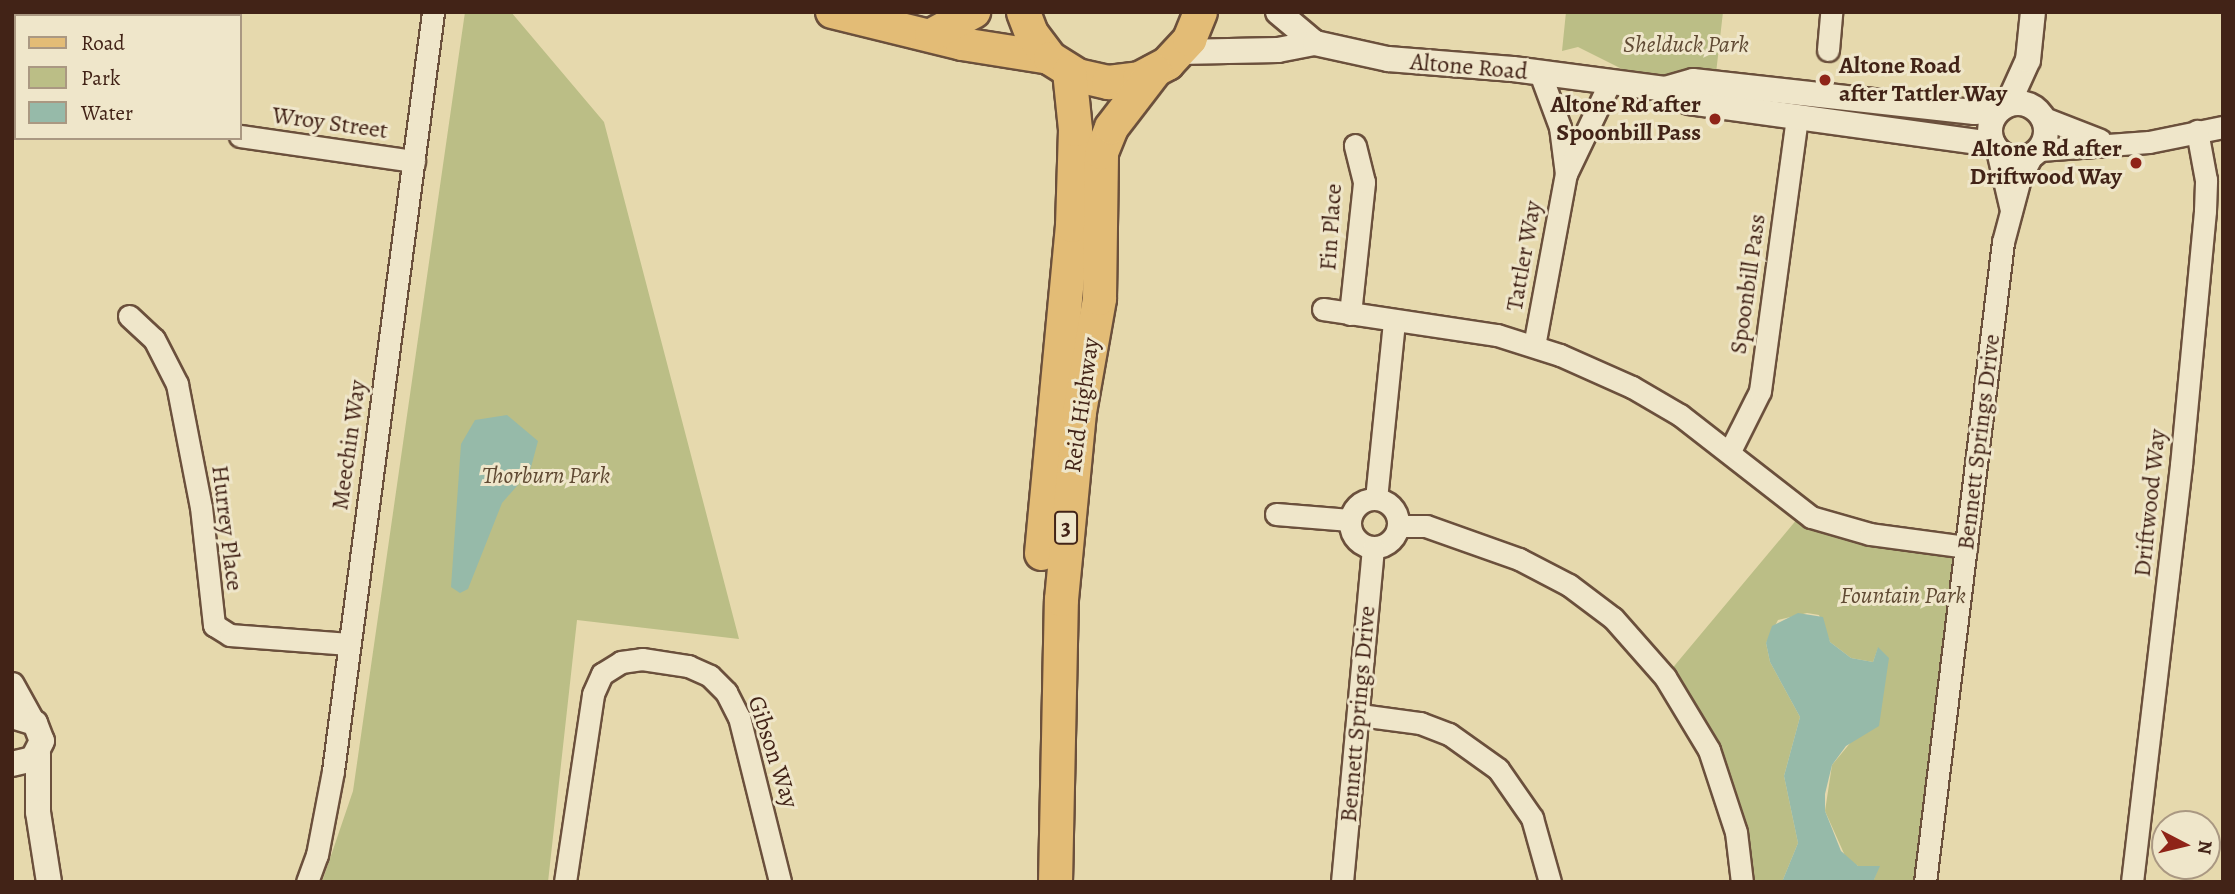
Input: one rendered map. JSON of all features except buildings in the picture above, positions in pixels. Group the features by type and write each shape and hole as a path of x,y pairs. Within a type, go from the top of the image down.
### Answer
{"highway":[{"path":"1023,12 1031,33 1059,65 1108,82 1167,62"},
{"name":"Reid Highway","path":"1055,882 1061,599 1077,425 1099,298 1101,152 1111,127 1167,62 1200,12"},
{"name":"Reid Highway","path":"1035,882 1043,515 1072,225 1075,128 1059,65"}],"main road":[{"path":"931,35 974,12"},
{"path":"846,15 1059,65"}],"street":[{"name":"Meechin Way","path":"307,882 325,820 433,12"},
{"name":"Altone Road","path":"1278,12 1315,43"},
{"path":"1828,50 1831,12"},
{"path":"2034,12 2028,60 2004,106 1992,121 1995,147 2013,159 2035,153 2149,142 2223,127"},
{"name":"Altone Road","path":"1167,62 1278,50 1315,43 1388,60 1540,73 1665,89 1689,102 1995,147"},
{"path":"2028,60 2047,135 2035,153"},
{"name":"Tattler Way","path":"1540,73 1560,127 1566,174"},
{"name":"Altone Road","path":"1665,89 1693,81 1974,112 2004,106"},
{"name":"Tattler Way","path":"1534,346 1566,174 1610,82"},
{"path":"2004,106 2024,103 2041,114 2112,144"},
{"name":"Spoonbill Pass","path":"1730,451 1760,391 1797,117"},
{"name":"Driftwood Way","path":"2132,882 2180,478 2205,211 2206,180 2197,131"},
{"name":"Wroy Street","path":"242,136 414,161"},
{"name":"Fin Place","path":"1350,314 1364,182 1355,145"},
{"name":"Bennett Springs Drive","path":"1995,147 2012,212"},
{"name":"Bennett Springs Drive","path":"1925,882 2003,242 2020,178 2035,153"},
{"path":"1323,309 1497,335 1534,346 1632,387 1730,451 1811,517 1870,534 1966,547"},
{"name":"Hurrey Place","path":"129,316 154,339 177,384 201,507 214,625 230,635 349,644"},
{"path":"1376,499 1394,321"},
{"path":"1376,499 1392,508 1398,526 1390,541 1373,547 1359,541 1350,520 1359,505 1376,499"},
{"path":"1276,514 1350,520"},
{"path":"1398,526 1426,526 1519,559 1569,585 1613,618 1665,677 1709,750 1736,831 1742,882"},
{"name":"Bennett Springs Drive","path":"1342,882 1360,715 1373,547"},
{"name":"Gibson Way","path":"565,882 593,694 602,674 621,662 642,659 688,666 710,676 726,692 739,717 780,882"},
{"path":"12,685 21,717 42,735 38,754 38,812 49,882"},
{"path":"1360,715 1420,723 1449,734 1498,769 1532,818 1550,882"},
{"path":"12,764 27,763 38,754"},
{"path":"12,772 38,812"}],"green space":[{"name":"Thorburn Park","path":"465,12 511,12 604,122 739,639 577,620 548,882 322,882 353,791"},
{"name":"Shelduck Park","path":"1566,12 1723,12 1715,82 1622,69 1578,47 1562,51"},
{"name":"Fountain Park","path":"1803,512 1966,547 1925,882 1873,882 1879,866 1858,866 1846,858 1825,811 1832,765 1856,736 1873,728 1878,648 1873,662 1851,658 1830,642 1819,615 1807,613 1778,620 1766,643 1770,662 1800,717 1784,776 1798,843 1782,882 1742,882 1736,831 1665,677"}],"water":[{"path":"507,415 538,441 530,471 502,503 468,589 460,593 451,587 461,444 475,420"},
{"path":"1798,613 1823,617 1830,642 1851,658 1873,662 1878,647 1889,658 1879,726 1846,746 1832,765 1825,794 1825,811 1841,851 1858,866 1880,866 1873,882 1782,882 1798,843 1784,776 1800,717 1770,662 1766,643 1772,626"}],"place":[{"name":"Altone Road after Tattler Way","path":"1825,80"},
{"name":"Altone Rd after Spoonbill Pass","path":"1715,119"},
{"name":"Altone Rd after Driftwood Way","path":"2136,163"}]}
